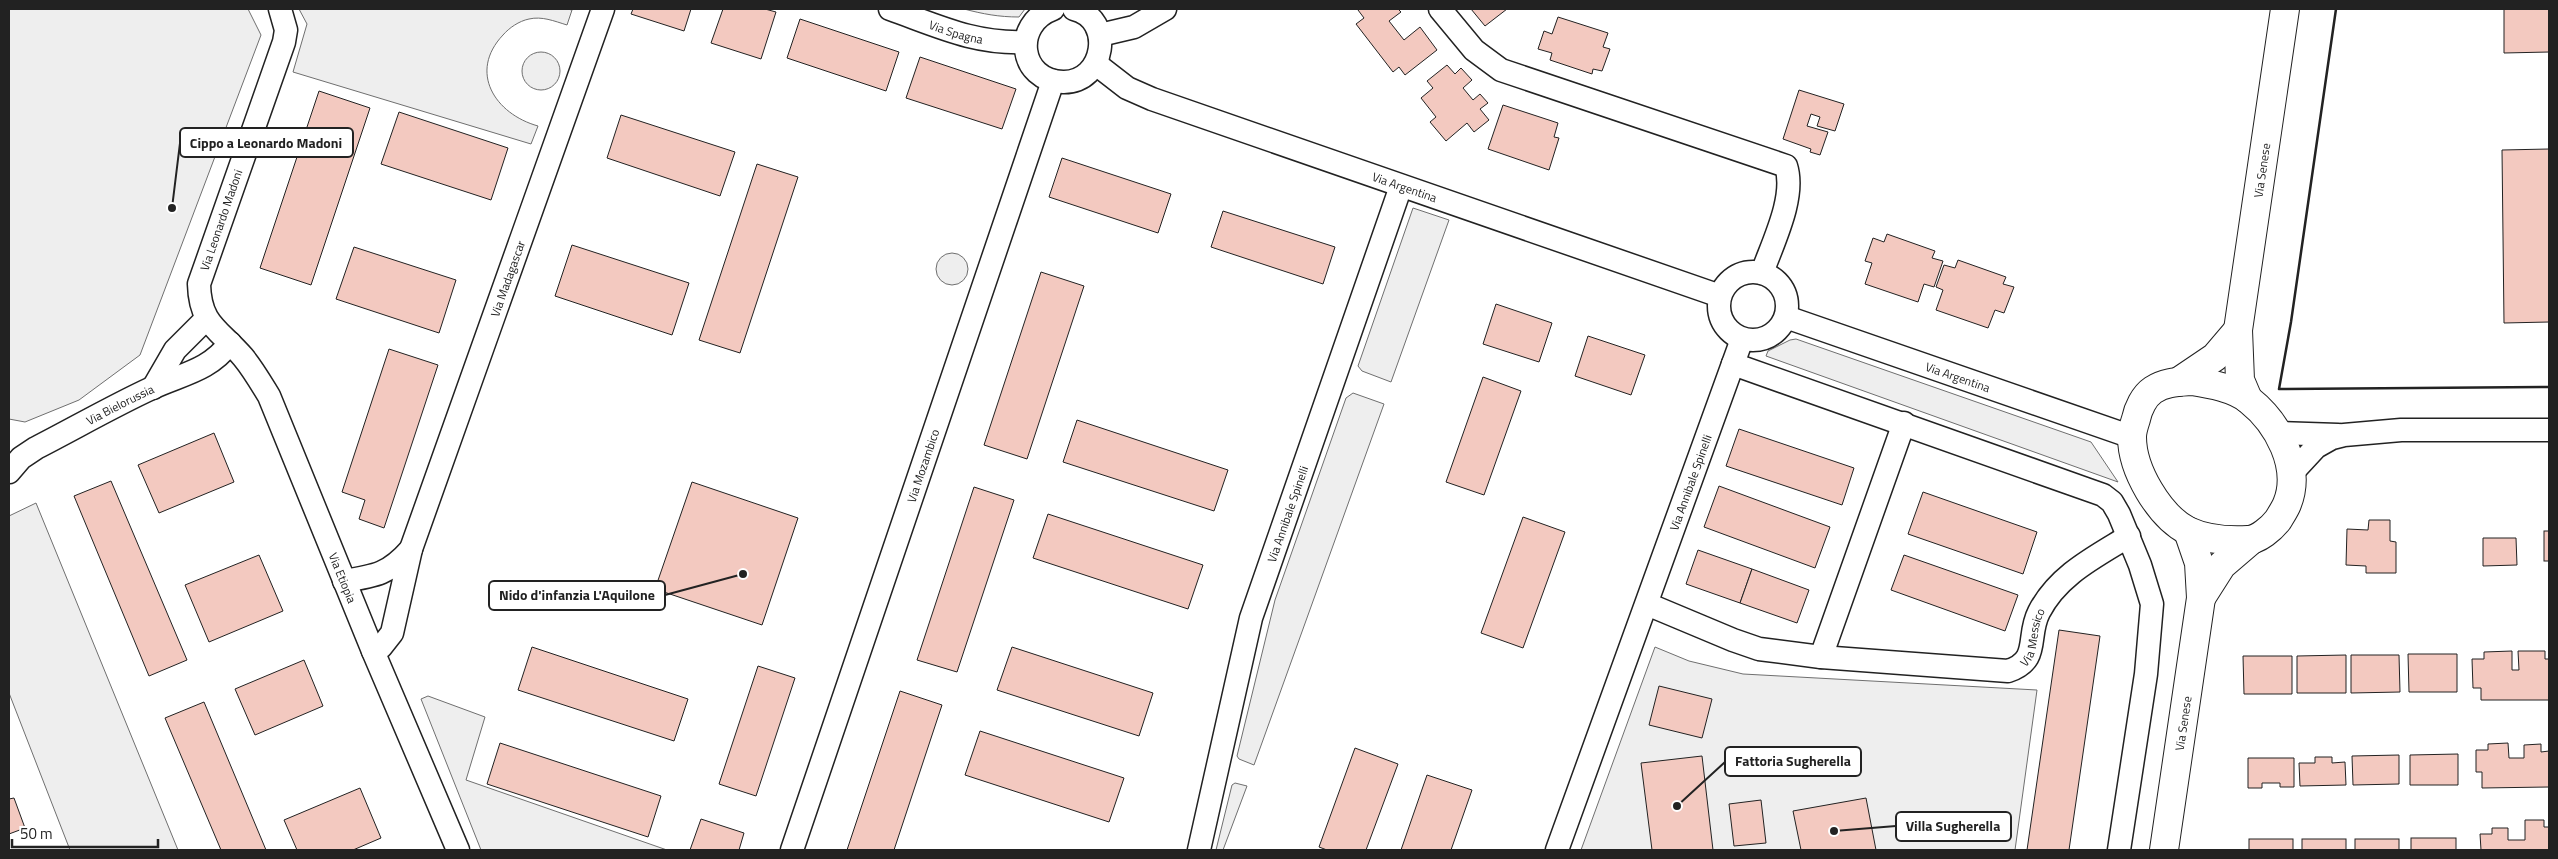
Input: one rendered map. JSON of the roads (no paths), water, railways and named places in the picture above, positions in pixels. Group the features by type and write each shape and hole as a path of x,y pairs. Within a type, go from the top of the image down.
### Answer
{"main road":[{"name":"Via Senese","path":"2248,399 2240,380 2238,330 2284,9"},
{"path":"2178,382 2215,358 2238,330"},
{"path":"2192,381 2216,384 2248,399 2277,433 2285,446 2291,474 2288,503 2273,528 2250,541 2217,539 2188,531 2161,508 2147,488 2135,460 2132,437 2138,408 2151,391 2170,382 2178,382 2192,381"},
{"name":"Via Senese","path":"2164,850 2201,598 2199,563 2188,531"},
{"name":"Via Senese","path":"2201,598 2222,566 2250,541"}],"street":[{"name":"Via Leonardo Madoni","path":"206,319 200,305 199,284 284,42 286,30 280,9"},
{"name":"Via Madagascar","path":"373,651 381,647 392,632 411,549 603,9"},
{"name":"Via Spagna","path":"890,9 972,38 995,42 1026,42"},
{"path":"1052,9 1044,12 1035,20 1028,30 1026,42 1029,62 1044,77 1053,81 1077,80 1088,73 1096,64 1100,50 1100,35 1096,24 1077,9"},
{"path":"1100,35 1134,27 1165,9"},
{"path":"1440,9 1474,50 1501,70 1786,166 1790,178 1786,203 1762,273"},
{"name":"Via Argentina","path":"1096,64 1127,88 1152,100 1720,296"},
{"name":"Via Mozambico","path":"792,850 1053,81"},
{"name":"Via Annibale Spinelli","path":"1199,850 1251,618 1401,186"},
{"path":"1753,272 1762,273 1771,276 1783,290 1787,298 1786,317 1773,334 1753,340 1742,339 1733,334 1720,317 1720,296 1724,288 1736,276 1753,272"},
{"name":"Via Argentina","path":"1786,317 2132,437"},
{"name":"Via Etiopia","path":"206,319 245,358 269,396 373,651 458,850"},
{"name":"Via Bielorussia","path":"9,472 21,458 36,448 153,388 175,350 206,319"},
{"name":"Via Annibale Spinelli","path":"1557,850 1742,339"},
{"path":"153,388 204,367 219,357 230,343"},
{"path":"1732,364 1904,423 2103,495 2112,502 2129,536 2152,604 2152,622 2119,850"},
{"path":"1821,657 1904,423"},
{"path":"2277,433 2344,435 2386,431 2549,430"},
{"path":"2291,474 2316,447 2332,438 2344,435"},
{"name":"Via Bielorussia","path":"9,452 36,448"},
{"name":"Via Messico","path":"1647,604 1759,649 1821,657 2008,672 2020,667 2027,661 2032,646 2038,613 2056,587 2074,570 2129,536"},
{"name":"Via Madagascar","path":"344,581 378,576 397,565 411,549"}],"place":[{"name":"Cippo a Leonardo Madoni","path":"172,208"},
{"name":"Nido d'infanzia L'Aquilone","path":"743,574"},
{"name":"Fattoria Sugherella","path":"1677,806"},
{"name":"Villa Sugherella","path":"1834,831"}]}
